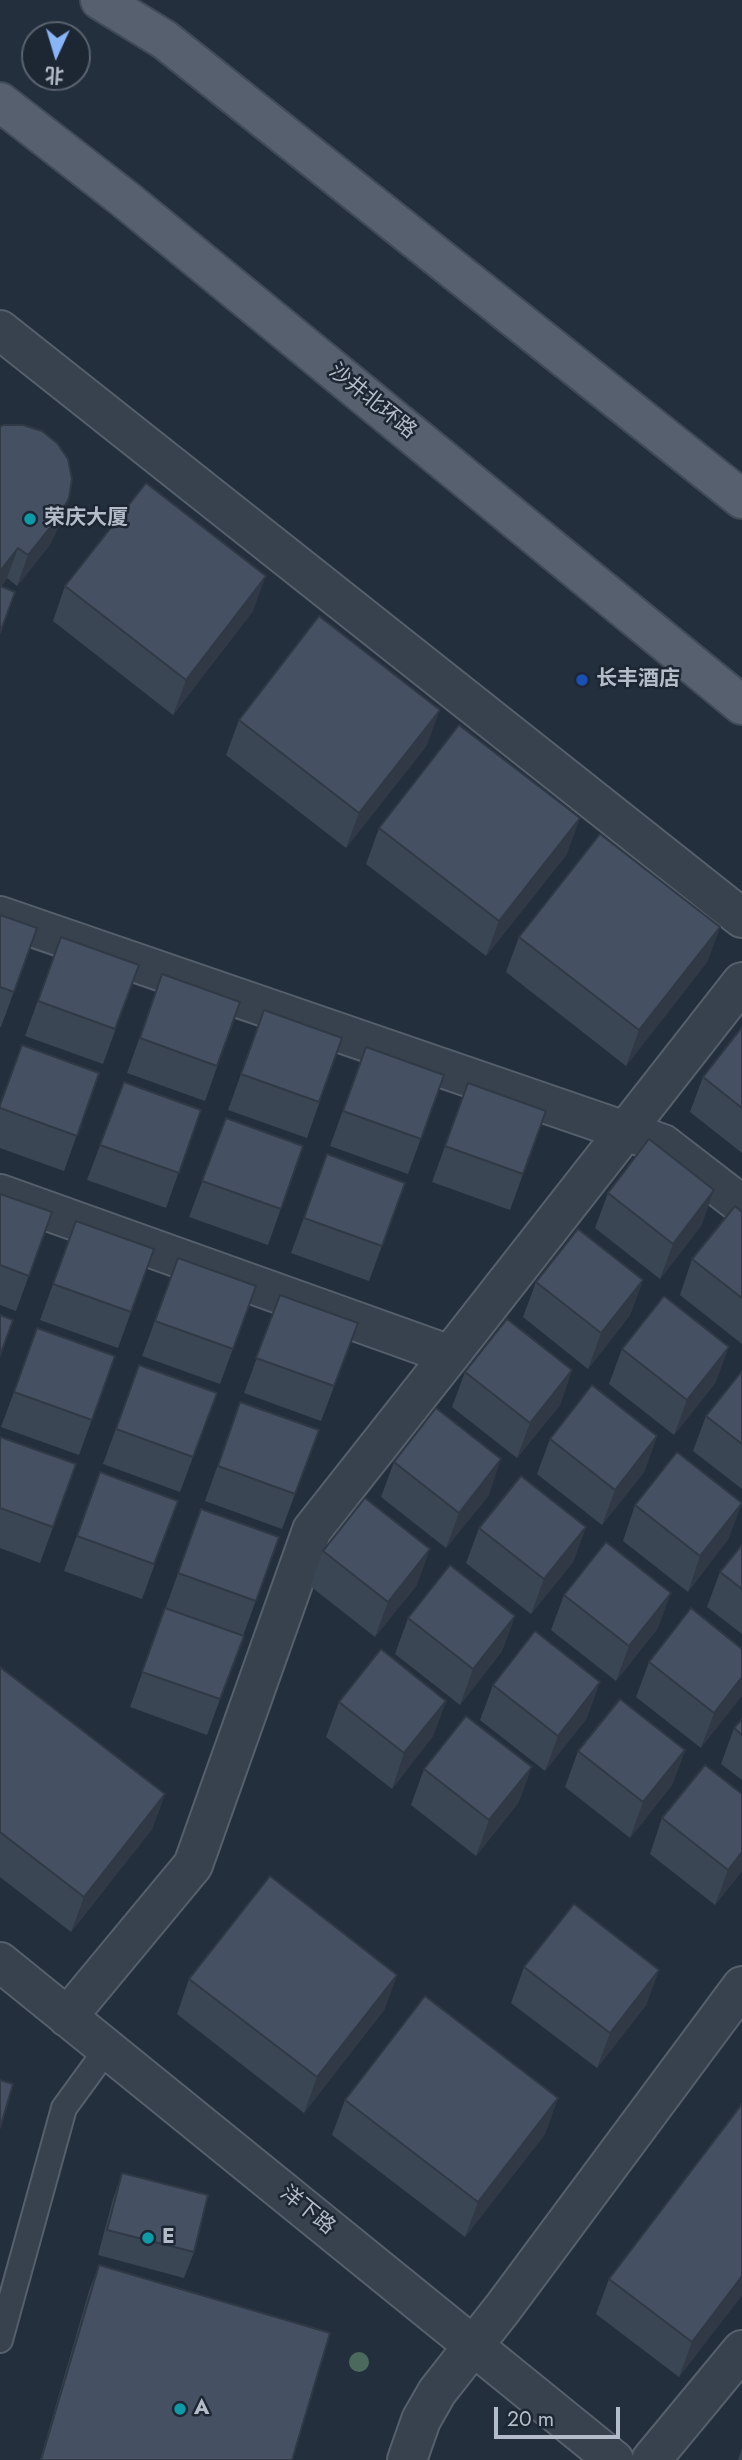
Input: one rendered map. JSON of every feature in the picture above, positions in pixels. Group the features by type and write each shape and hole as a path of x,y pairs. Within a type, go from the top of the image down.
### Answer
{"main road":[{"path":"100,0 165,40 742,499"},
{"name":"沙井北环路","path":"0,102 127,200 742,705"}],"street":[{"path":"0,330 742,918"},
{"path":"0,916 663,1143 742,1205"},
{"path":"67,2017 193,1865 312,1530 742,982"},
{"path":"0,1194 450,1355"},
{"name":"洋下路","path":"0,1962 614,2460"},
{"path":"407,2460 421,2420 437,2392 742,1986"},
{"path":"651,2460 742,2350"}],"lane":[{"path":"0,2340 64,2108 107,2049"}],"building":[{"name":"荣庆大厦","path":"23,425 42,431 57,443 68,459 72,479 69,498 60,515 28,555 18,548 0,571 0,427"},
{"path":"146,483 266,576 186,680 65,586"},
{"path":"0,586 15,592 0,633"},
{"path":"319,616 440,710 359,813 239,720"},
{"path":"459,725 580,818 499,921 379,828"},
{"path":"600,834 720,927 639,1030 519,937"},
{"path":"0,915 37,928 14,992 0,987"},
{"path":"61,937 139,965 115,1029 38,1001"},
{"path":"162,974 240,1002 217,1066 140,1038"},
{"path":"264,1010 342,1038 319,1102 241,1074"},
{"path":"742,1027 742,1108 703,1077"},
{"path":"22,1045 99,1073 77,1136 0,1108"},
{"path":"366,1047 444,1075 421,1139 343,1111"},
{"path":"124,1082 201,1110 179,1173 100,1145"},
{"path":"468,1083 546,1111 523,1174 445,1146"},
{"path":"226,1118 303,1146 281,1209 202,1181"},
{"path":"649,1139 714,1190 673,1244 608,1193"},
{"path":"327,1154 405,1183 382,1246 304,1218"},
{"path":"0,1194 52,1212 29,1276 0,1265"},
{"path":"735,1206 742,1212 742,1298 692,1259"},
{"path":"76,1221 154,1249 131,1312 53,1284"},
{"path":"578,1229 643,1280 601,1333 536,1282"},
{"path":"178,1258 256,1286 233,1349 155,1321"},
{"path":"280,1295 358,1323 334,1386 256,1358"},
{"path":"664,1296 729,1347 687,1400 622,1349"},
{"path":"0,1315 13,1320 0,1356"},
{"path":"507,1319 572,1370 530,1423 465,1372"},
{"path":"37,1328 115,1356 92,1420 14,1392"},
{"path":"139,1365 217,1393 193,1457 116,1429"},
{"path":"742,1371 742,1444 706,1416"},
{"path":"592,1385 657,1436 615,1490 550,1439"},
{"path":"240,1402 319,1430 295,1494 218,1466"},
{"path":"436,1408 501,1459 459,1513 394,1462"},
{"path":"0,1437 76,1464 53,1527 0,1508"},
{"path":"677,1452 742,1503 700,1556 635,1505"},
{"path":"100,1472 178,1501 154,1564 77,1536"},
{"path":"521,1476 586,1527 544,1579 479,1528"},
{"path":"365,1498 430,1549 388,1602 323,1551"},
{"path":"201,1509 279,1537 256,1601 178,1573"},
{"path":"606,1542 671,1593 629,1646 564,1595"},
{"path":"742,1545 742,1589 720,1572"},
{"path":"450,1565 515,1616 473,1669 408,1618"},
{"path":"165,1608 244,1636 220,1699 142,1672"},
{"path":"691,1608 742,1649 742,1677 714,1713 649,1662"},
{"path":"535,1631 600,1682 558,1736 493,1685"},
{"path":"381,1649 446,1701 404,1753 339,1702"},
{"path":"0,1667 165,1794 84,1897 0,1832"},
{"path":"620,1699 685,1750 643,1802 578,1751"},
{"path":"466,1716 532,1767 489,1820 424,1769"},
{"path":"742,1719 742,1735 734,1728"},
{"path":"705,1765 742,1794 742,1852 728,1870 662,1818"},
{"path":"270,1876 397,1975 317,2077 189,1979"},
{"path":"574,1904 659,1970 610,2033 524,1967"},
{"path":"425,1996 558,2098 478,2202 345,2100"},
{"path":"0,2080 13,2084 0,2128"},
{"path":"742,2104 742,2276 692,2342 609,2279"},
{"path":"122,2173 208,2195 194,2252 107,2230"},
{"name":"A","path":"99,2265 330,2333 292,2460 41,2460"}],"place":[{"name":"荣庆大厦","path":"30,519"},
{"name":"长丰酒店","path":"582,680"},
{"name":"E","path":"148,2238"},
{"name":"A","path":"180,2409"}]}
